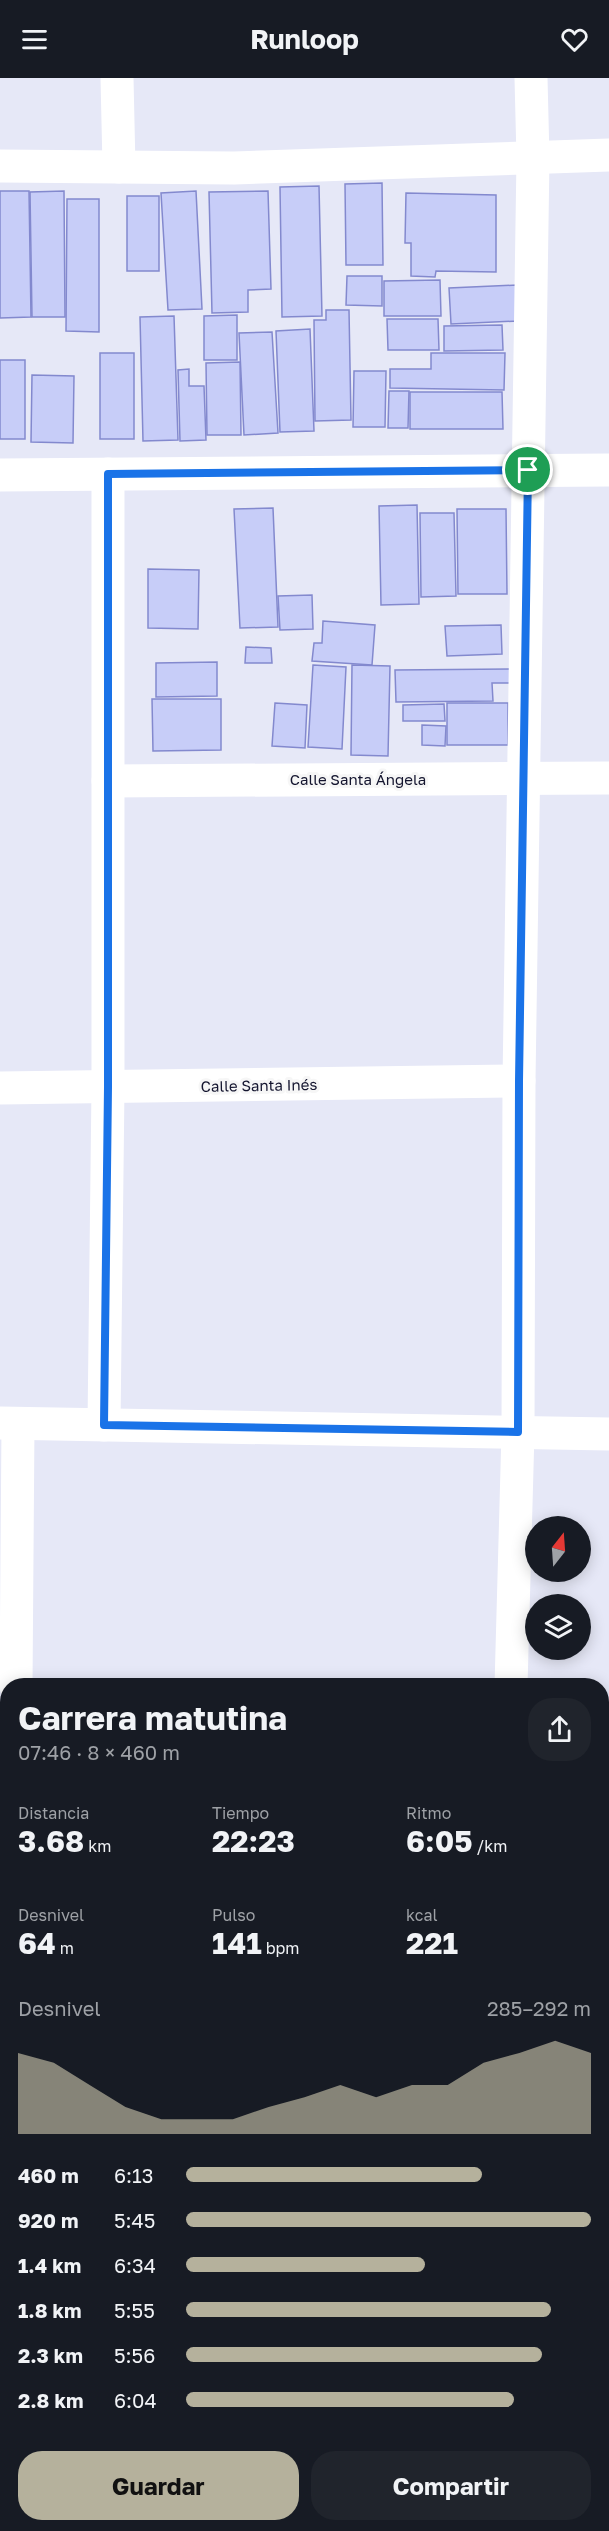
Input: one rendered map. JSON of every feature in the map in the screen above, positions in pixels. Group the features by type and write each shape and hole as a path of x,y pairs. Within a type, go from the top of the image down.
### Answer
{"street":[{"path":"117,78 119,167"},
{"path":"511,1678 518,1432 519,1081 532,158 531,78"},
{"path":"0,166 234,168 609,155"},
{"path":"0,475 609,471"},
{"path":"104,1425 108,1087 108,474"},
{"name":"Calle Santa Ángela","path":"108,781 609,778"},
{"name":"Calle Santa Inés","path":"0,1088 519,1081"},
{"path":"16,1678 9,1424 609,1434"}],"building":[{"path":"382,183 383,265 346,265 345,184"},
{"path":"319,186 322,316 282,317 280,187"},
{"path":"0,191 29,191 31,317 0,318"},
{"path":"64,191 65,317 32,317 30,192"},
{"path":"196,191 202,309 168,310 161,193"},
{"path":"268,191 271,289 248,290 248,312 212,313 209,192"},
{"path":"406,193 496,195 496,272 436,271 435,277 411,276 411,243 405,243"},
{"path":"127,196 159,196 159,271 127,271"},
{"path":"67,199 99,199 99,332 66,331"},
{"path":"347,276 382,276 382,306 346,305"},
{"path":"440,280 441,316 384,316 384,281"},
{"path":"517,285 518,321 451,324 449,288"},
{"path":"326,310 349,310 351,420 315,421 314,320 326,320"},
{"path":"237,315 237,360 204,360 204,316"},
{"path":"174,316 178,440 143,441 140,317"},
{"path":"387,319 438,319 439,350 388,350"},
{"path":"502,325 503,350 444,351 444,326"},
{"path":"310,329 314,431 280,432 276,331"},
{"path":"272,332 278,433 244,435 239,333"},
{"path":"100,353 134,353 134,439 100,439"},
{"path":"431,353 505,353 504,390 390,388 390,369 431,369"},
{"path":"0,360 25,360 25,439 0,439"},
{"path":"240,362 241,435 207,435 206,363"},
{"path":"189,369 189,386 204,386 206,440 180,441 178,370"},
{"path":"354,371 386,371 385,427 353,427"},
{"path":"32,375 74,376 73,443 31,442"},
{"path":"389,391 409,391 408,428 388,428"},
{"path":"410,392 502,392 503,429 410,429"},
{"path":"417,505 419,604 381,605 379,506"},
{"path":"273,508 278,627 240,628 234,509"},
{"path":"457,509 506,509 507,594 458,594"},
{"path":"420,513 454,513 456,596 421,597"},
{"path":"148,569 199,570 198,629 148,628"},
{"path":"312,595 313,629 280,630 278,596"},
{"path":"323,621 375,625 372,665 312,661 314,643 322,643"},
{"path":"501,625 502,654 447,656 445,626"},
{"path":"246,647 271,648 272,663 245,663"},
{"path":"217,662 217,696 156,697 156,663"},
{"path":"313,665 346,667 342,749 308,747"},
{"path":"352,665 390,666 388,756 351,755"},
{"path":"514,669 515,683 492,683 493,701 396,702 395,670"},
{"path":"152,699 221,699 221,750 153,751"},
{"path":"275,703 307,705 305,748 272,746"},
{"path":"447,703 508,703 508,745 447,745"},
{"path":"444,704 445,721 403,721 403,705"},
{"path":"422,725 446,726 445,746 422,745"}],"route":[{"path":"528,470 519,1081 518,1432 104,1425 108,1087 108,474 528,470"}]}
